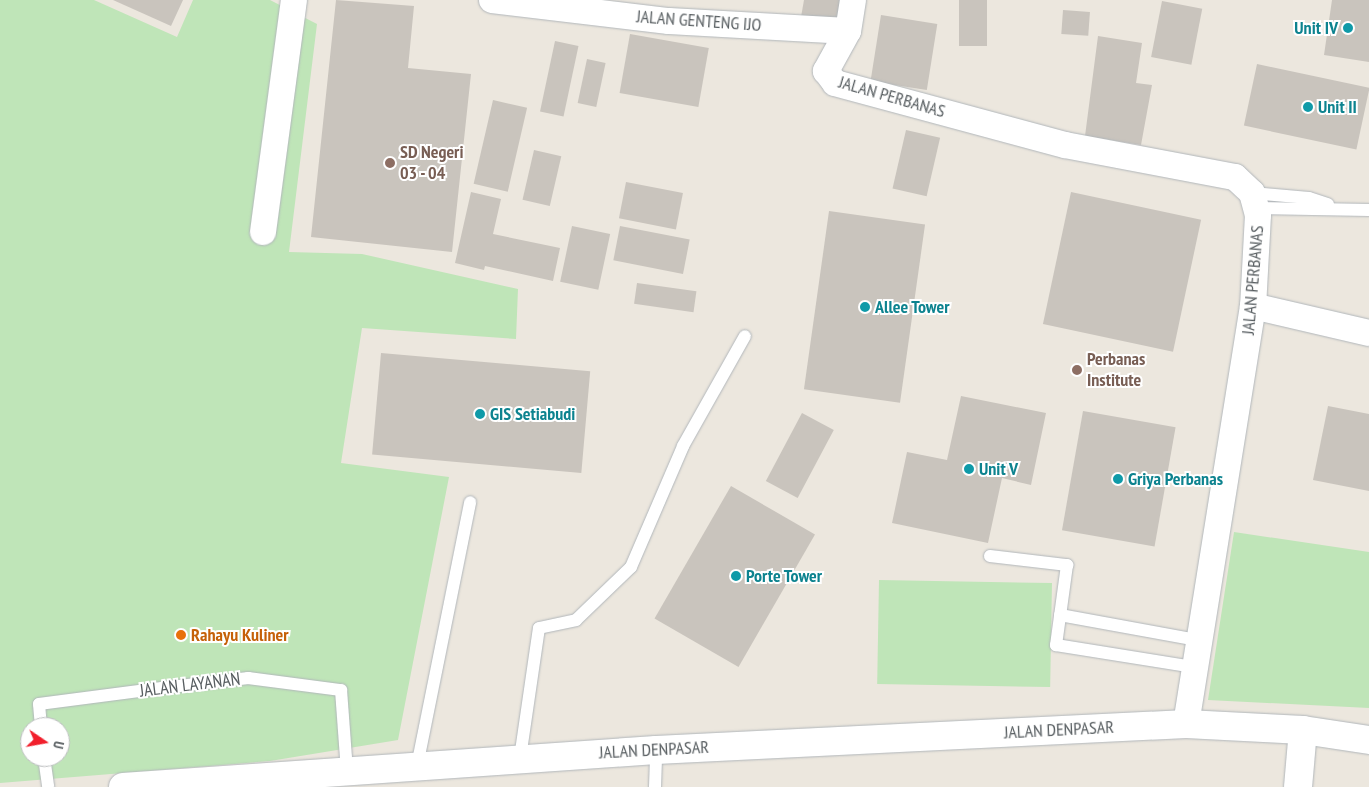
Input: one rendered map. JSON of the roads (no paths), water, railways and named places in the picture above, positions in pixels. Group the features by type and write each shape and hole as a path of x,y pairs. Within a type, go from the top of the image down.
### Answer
{"street":[{"path":"263,232 294,0"},
{"name":"JALAN GENTENG IJO","path":"492,0 670,11 848,31"},
{"path":"848,31 853,0"},
{"name":"JALAN PERBANAS","path":"848,31 826,70 835,82 852,89 1065,145 1235,177 1256,205 1253,306 1186,724"},
{"path":"1253,306 1369,333"},
{"name":"JALAN DENPASAR","path":"123,787 330,777 417,766 520,758 1186,724 1303,730 1369,740"},
{"path":"1298,787 1303,730"}],"lane":[{"path":"1256,205 1369,210"},
{"path":"520,758 539,628 576,620 631,567 683,446 745,336"},
{"path":"417,766 470,502"},
{"path":"990,556 1067,565 1056,645 1194,667"},
{"path":"1060,614 1198,640"},
{"name":"JALAN LAYANAN","path":"40,717 39,704 248,678 341,690 330,777"},
{"path":"655,787 656,750"},
{"path":"45,767 48,787"}],"place":[{"name":"Unit IV","path":"1348,28"},
{"name":"Unit II","path":"1308,107"},
{"name":"SD Negeri 03 - 04","path":"390,163"},
{"name":"Allee Tower","path":"865,307"},
{"name":"Perbanas Institute","path":"1077,370"},
{"name":"GIS Setiabudi","path":"480,414"},
{"name":"Unit V","path":"969,469"},
{"name":"Griya Perbanas","path":"1118,479"},
{"name":"Porte Tower","path":"736,576"},
{"name":"Rahayu Kuliner","path":"181,635"}]}
